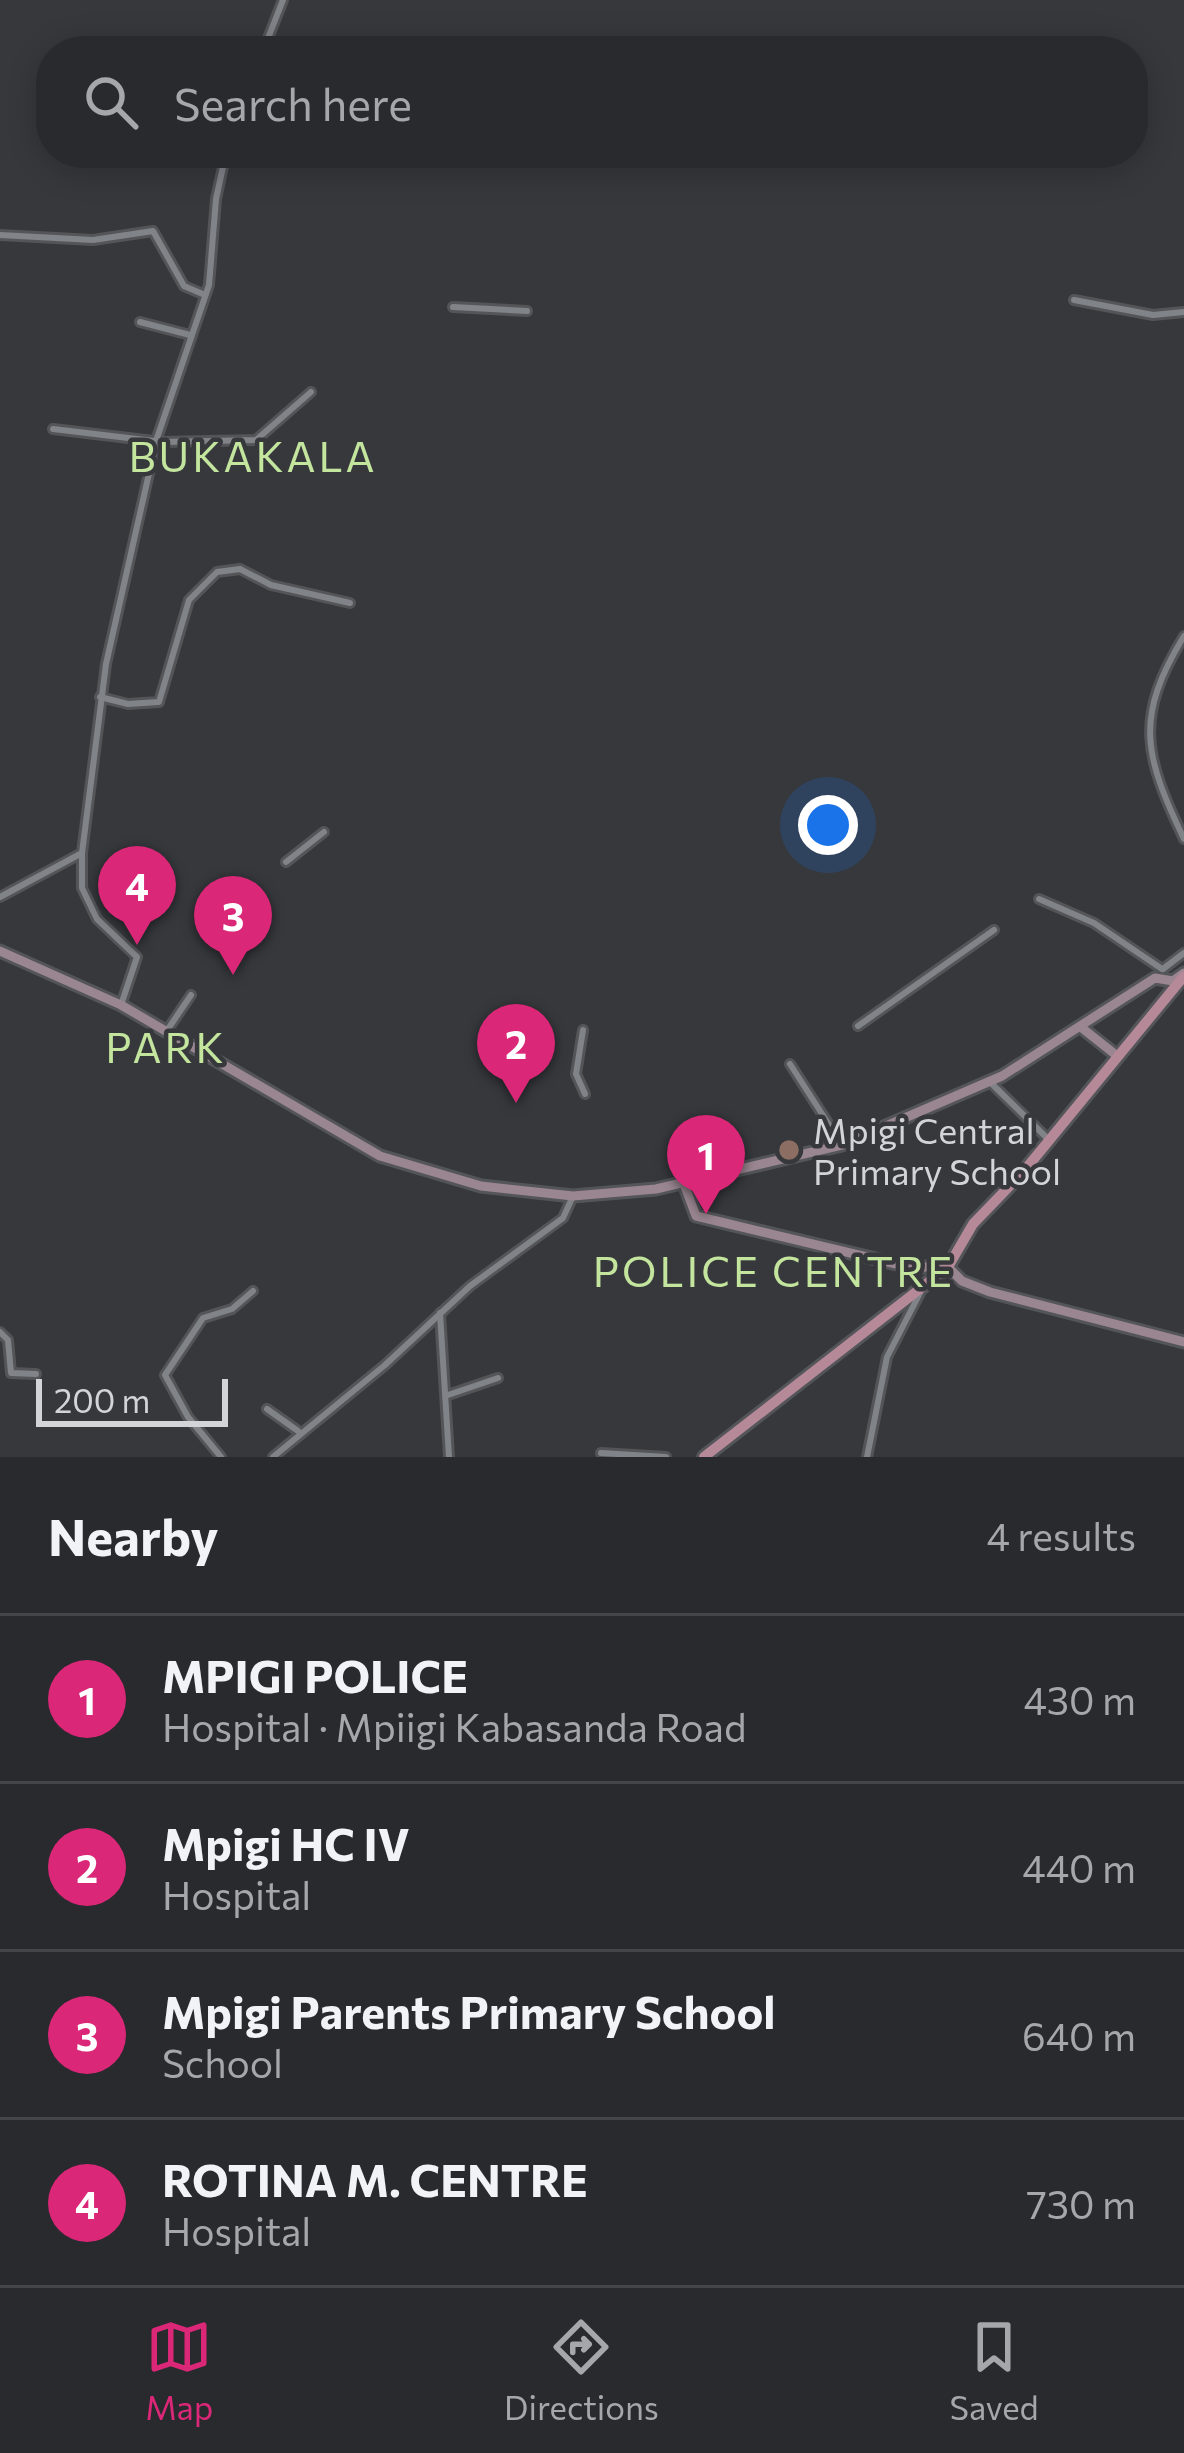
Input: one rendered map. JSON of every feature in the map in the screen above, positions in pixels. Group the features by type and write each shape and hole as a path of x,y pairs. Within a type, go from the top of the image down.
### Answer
{"main road":[{"path":"0,951 121,1005 380,1156 481,1186 573,1196 684,1184 842,1145 990,1082 1082,1028 1159,973 1173,981 1184,975"},
{"path":"704,1457 948,1267 973,1224 1049,1140 1184,975"},
{"path":"1082,1028 1116,1055"},
{"path":"684,1184 696,1216 909,1267 948,1267 962,1281 990,1292 1184,1342"}],"street":[{"path":"269,36 283,0"},
{"path":"121,1005 136,957 97,920 82,888 82,853 100,740 100,697 157,438 205,296 224,168"},
{"path":"0,235 94,240 154,230 184,286 205,296"},
{"path":"1073,300 1153,315 1184,312"},
{"path":"453,307 526,311"},
{"path":"140,322 190,334"},
{"path":"53,429 256,440 311,392"},
{"path":"100,697 128,704 159,703 189,600 217,572 240,569 271,585 350,603"},
{"path":"1184,636 1156,684 1148,718 1161,782 1184,839"},
{"path":"286,862 324,832"},
{"path":"0,897 82,853"},
{"path":"1039,899 1094,923 1159,973 1184,953"},
{"path":"858,1026 994,929"},
{"path":"166,1032 191,995"},
{"path":"583,1030 576,1074 585,1094"},
{"path":"790,1064 842,1145"},
{"path":"990,1082 1049,1140"},
{"path":"273,1457 352,1394 440,1313 562,1218 573,1196"},
{"path":"221,1457 188,1417 165,1375 203,1318 232,1309 253,1292"},
{"path":"867,1457 886,1357 920,1293"},
{"path":"440,1313 449,1457"},
{"path":"0,1332 8,1340 11,1373 36,1374"},
{"path":"448,1395 499,1378"},
{"path":"267,1408 299,1432"},
{"path":"870,1441 881,1445"},
{"path":"601,1453 666,1457"}],"place":[{"name":"ROTINA M. CENTRE","path":"137,945"},
{"name":"Mpigi Parents Primary School","path":"233,975"},
{"name":"Mpigi HC IV","path":"516,1103"},
{"name":"Mpigi Central Primary School","path":"789,1150"},
{"name":"MPIGI POLICE","path":"706,1214"}],"district":[{"name":"BUKAKALA","path":"253,455"},
{"name":"PARK","path":"166,1046"},
{"name":"POLICE CENTRE","path":"774,1270"}]}
